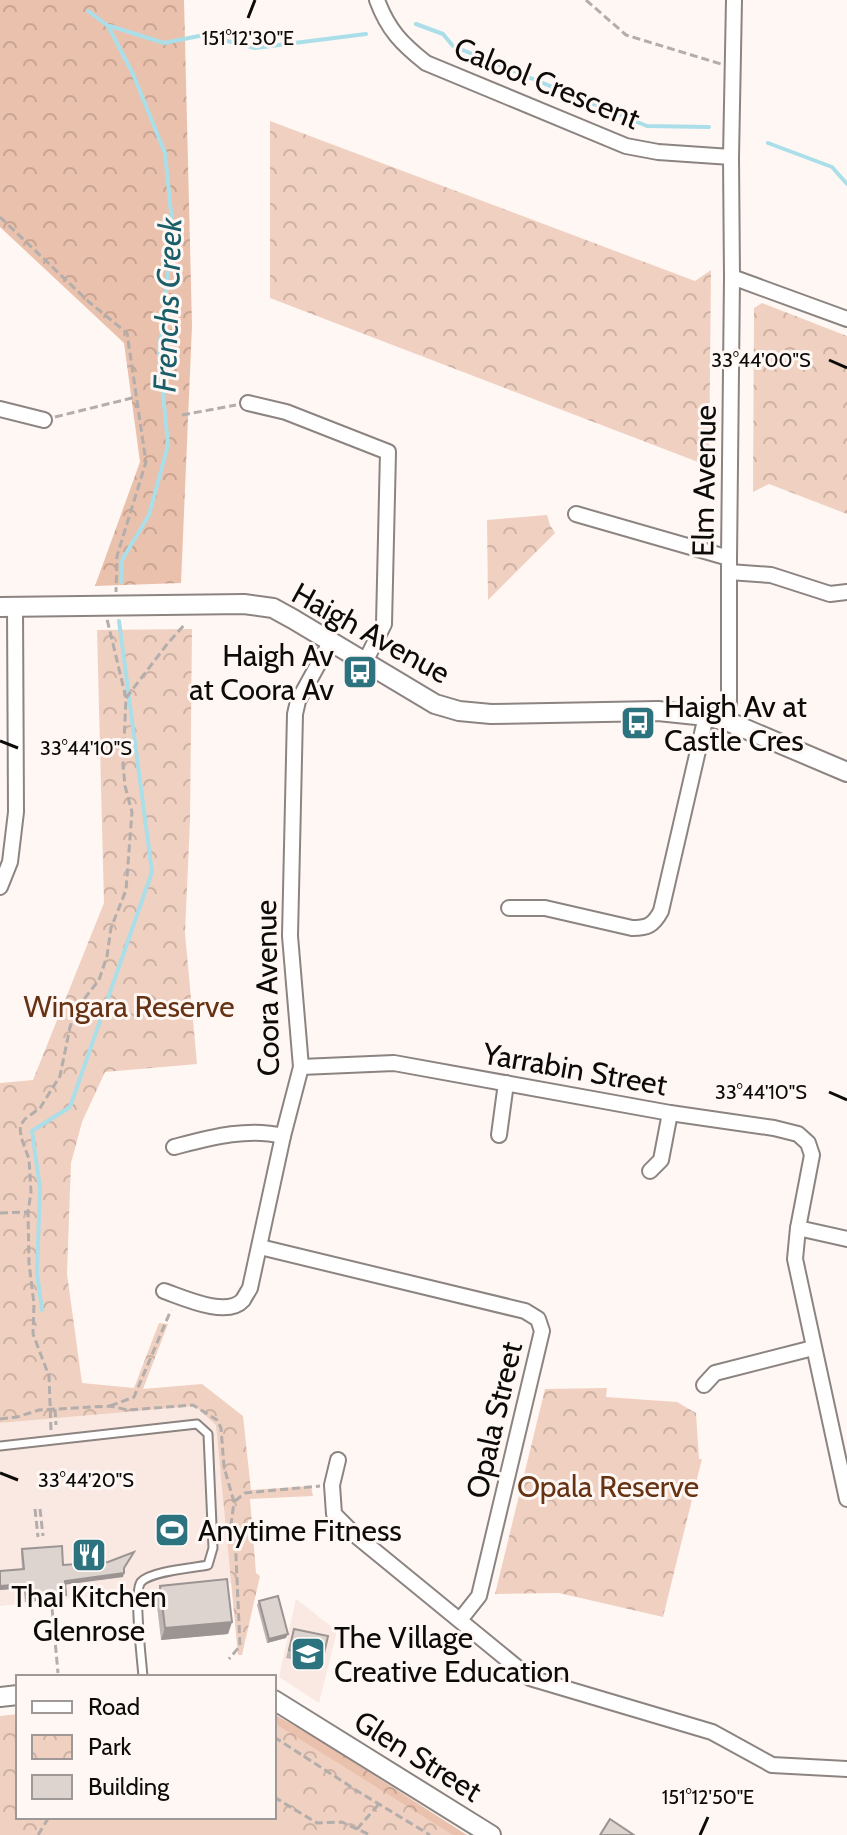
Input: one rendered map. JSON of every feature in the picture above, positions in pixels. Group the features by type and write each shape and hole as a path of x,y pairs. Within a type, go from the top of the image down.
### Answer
{"street":[{"name":"Calool Crescent","path":"377,0 383,17 402,44 426,63 626,146 658,152 731,157"},
{"name":"Elm Avenue","path":"729,722 734,0"},
{"path":"732,277 847,319"},
{"path":"248,403 286,412 388,452 384,624 365,662"},
{"path":"0,409 44,420"},
{"path":"576,514 729,565 830,594 847,592"},
{"name":"Haigh Avenue","path":"7,607 261,605 273,608 435,704 459,711 491,714 658,711 706,716 729,722 847,772"},
{"path":"0,887 10,862 16,812 7,607"},
{"name":"Coora Avenue","path":"170,1293 209,1306 235,1306 244,1299 250,1288 301,1067 290,936 295,714 298,701 331,641"},
{"path":"509,908 545,908 632,928 644,928 656,921 661,911 706,716"},
{"path":"0,812 16,812"},
{"name":"Yarrabin Street","path":"301,1067 394,1063 798,1134 808,1143 812,1155 795,1259 847,1499"},
{"path":"499,1135 506,1083"},
{"path":"650,1171 661,1160 670,1113"},
{"path":"174,1147 223,1135 270,1132 283,1136"},
{"path":"798,1228 847,1239"},
{"name":"Opala Street","path":"260,1247 525,1311 538,1319 542,1331 479,1596 460,1620"},
{"path":"704,1385 715,1373 813,1348"},
{"path":"338,1460 332,1485 334,1514 354,1534 530,1678 712,1732 772,1765 847,1769"},
{"name":"Glen Street","path":"276,1701 491,1835"}],"lane":[{"path":"0,1446 197,1424 208,1434 207,1510 213,1548 208,1565 153,1575 142,1580 138,1587 143,1675"}],"path":[{"path":"586,0 626,35 733,66"},
{"path":"0,217 89,302 127,333 146,462 117,556 110,606 126,698 123,765 132,812 126,890 111,928 99,980 77,1008 70,1027 60,1076 40,1108 20,1126 29,1159 33,1334 49,1376 56,1425"},
{"path":"44,420 136,397"},
{"path":"182,415 248,403"},
{"path":"126,698 186,623"},
{"path":"0,1213 28,1212"},
{"path":"0,1419 39,1410 110,1406 134,1397 170,1293"},
{"path":"52,1441 53,1410"},
{"path":"234,1502 245,1493 332,1485"},
{"path":"38,1509 40,1536"},
{"path":"45,1597 52,1597 58,1673"},
{"path":"276,1738 430,1835"},
{"path":"276,1798 317,1823 342,1822 368,1834"},
{"path":"357,1829 378,1804"}],"shaded area":[{"path":"195,1406 217,1425 231,1583 0,1606 0,1423"},
{"name":"The Village Creative Education","path":"296,1599 337,1631 319,1703 279,1677"}],"green space":[{"path":"0,0 184,0 192,326 181,583 95,586 140,462 124,343 0,227"},
{"path":"270,121 695,281 711,270 709,476 698,462 270,298"},
{"path":"762,303 847,336 847,514 769,484 753,492 754,308"},
{"path":"547,515 555,533 488,600 487,520"},
{"name":"Wingara Reserve","path":"192,629 190,821 185,933 197,1064 105,1072 82,1122 71,1163 67,1274 82,1383 134,1388 159,1323 168,1324 143,1389 202,1384 243,1416 251,1490 311,1486 313,1496 250,1499 256,1573 260,1576 242,1655 238,1655 216,1425 195,1406 0,1423 0,1083 33,1080 104,903 97,630"},
{"name":"Opala Reserve","path":"607,1388 606,1397 677,1402 696,1413 699,1459 702,1459 663,1617 559,1593 495,1594 545,1389"},
{"path":"16,1714 16,1819 276,1819 276,1724 453,1835 0,1835 0,1716"},
{"path":"276,1715 467,1835 382,1835 276,1787"},
{"path":"61,1819 276,1819 302,1835 50,1835"}],"building":[{"path":"62,1546 63,1565 108,1562 134,1552 124,1573 65,1581 66,1595 26,1598 25,1584 0,1586 0,1571 24,1569 22,1549"},
{"path":"227,1579 232,1622 165,1628 160,1586"},
{"path":"278,1596 288,1634 269,1639 259,1601"},
{"path":"294,1629 328,1636 323,1658 289,1650"},
{"path":"610,1819 634,1835 600,1835"}],"waterway":[{"name":"Frenchs Creek","path":"88,11 108,26 133,74 165,153 173,232 159,352 168,445 149,515 122,560 121,582"},
{"path":"416,24 443,34 453,46 647,126 709,127"},
{"path":"110,26 164,43 204,35 255,48 366,34"},
{"path":"768,143 832,167 847,184"},
{"path":"42,1310 37,1273 40,1188 32,1131 70,1107 152,872 119,621"}],"place":[{"name":"Haigh Av at Coora Av","path":"360,672"},
{"name":"Haigh Av at Castle Cres","path":"638,723"},
{"name":"Anytime Fitness","path":"172,1530"},
{"name":"Thai Kitchen Glenrose","path":"89,1555"},
{"name":"The Village Creative Education","path":"308,1654"}]}
